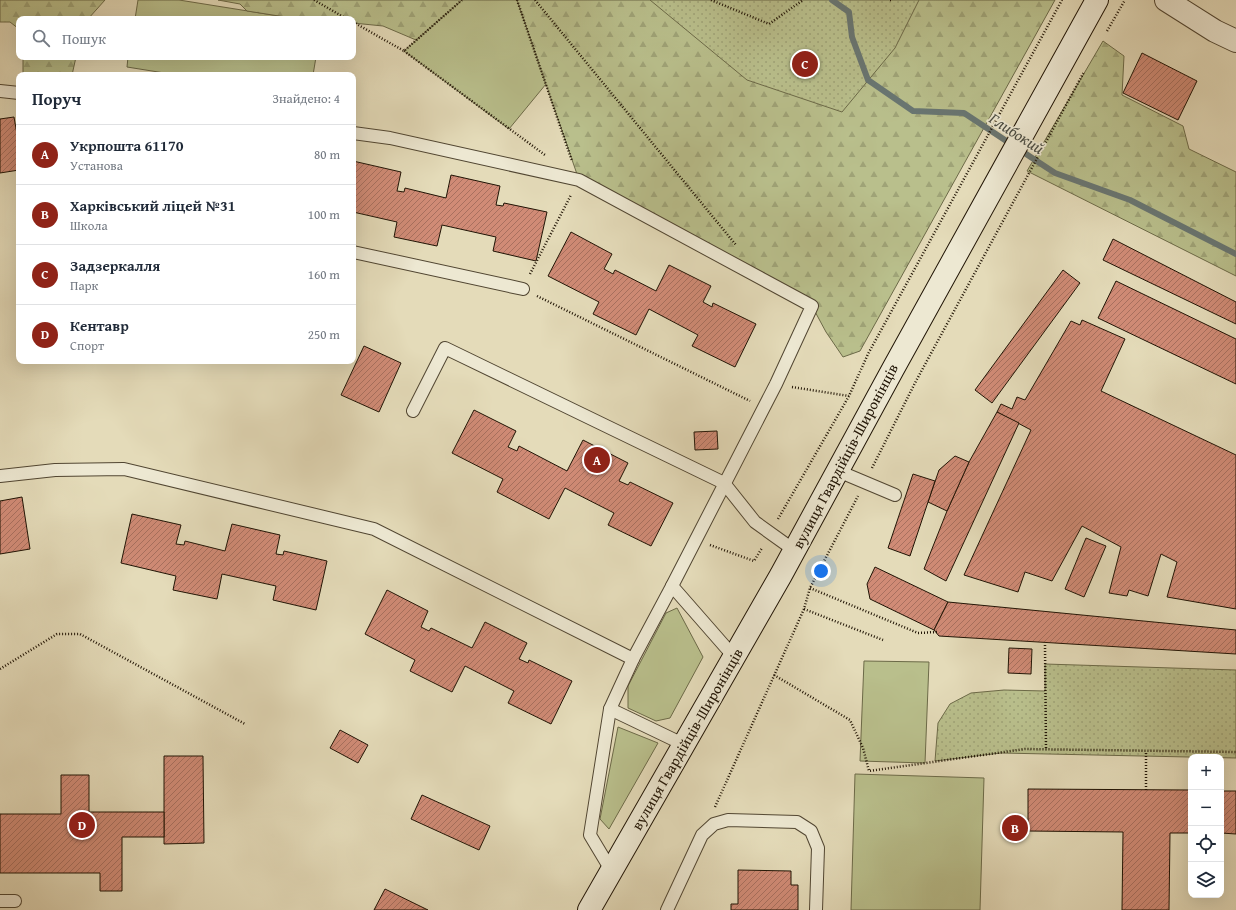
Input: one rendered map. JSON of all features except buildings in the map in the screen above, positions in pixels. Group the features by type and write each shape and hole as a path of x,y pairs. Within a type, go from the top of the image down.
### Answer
{"main road":[{"name":"вулиця Гвардійців-Широнінців","path":"589,910 735,658 838,471 892,369 1097,0"},
{"path":"1166,0 1215,31 1236,41"}],"lane":[{"path":"0,91 16,93"},
{"path":"356,133 390,138 579,180 812,306 776,384 672,586 632,659 610,709 590,835 611,870"},
{"path":"356,253 523,289"},
{"path":"413,411 445,348 724,483 755,522 794,550"},
{"path":"0,476 54,470 124,469 374,529 632,659"},
{"path":"838,471 895,495"},
{"path":"672,586 735,658"},
{"path":"610,709 685,745"},
{"path":"667,910 702,835 714,824 728,820 797,822 811,831 818,848 816,910"},
{"path":"0,901 16,901"}],"path":[{"path":"314,0 342,16"},
{"path":"404,51 462,0"},
{"path":"517,0 579,180 523,289 763,407"},
{"path":"535,0 740,249"},
{"path":"711,0 769,24 803,1"},
{"path":"696,540 754,561 848,396 868,354 1062,0"},
{"path":"1105,34 1125,0"},
{"path":"356,24 404,51 547,157"},
{"path":"702,835 804,609 810,588 916,381 1086,68"},
{"path":"776,384 848,396"},
{"path":"810,588 918,633 937,632"},
{"path":"804,609 883,640"},
{"path":"0,669 57,634 80,634 245,724"},
{"path":"1045,645 1046,749"},
{"path":"774,675 850,720 863,748 869,772 1025,749 1236,752"},
{"path":"1146,751 1146,790"}],"green space":[{"path":"0,0 105,0 91,16 16,16 16,27 10,22 0,22"},
{"path":"138,0 179,0 279,16 135,16"},
{"path":"218,0 462,0 416,40 383,26 356,23 356,16 279,16 247,11 240,4"},
{"path":"462,0 517,0 546,84 509,129 404,51"},
{"path":"517,0 1055,0 860,351 843,357 826,332 812,306 579,180"},
{"path":"650,0 919,0 895,48 842,112 747,80"},
{"path":"1103,41 1124,56 1122,95 1183,126 1189,149 1236,172 1236,276 1027,171"},
{"path":"23,60 75,60 73,72 23,72"},
{"path":"128,60 316,60 314,72 158,72 127,67"},
{"path":"677,608 703,657 670,718 656,721 628,708 628,686 666,613"},
{"path":"864,661 929,662 925,763 860,761"},
{"path":"1045,664 1236,670 1236,758 1224,758 1224,754 1188,754 1188,757 1001,753 935,761 938,723 950,704 971,693 1004,690 1045,691"},
{"path":"618,727 658,743 609,829 600,819"},
{"path":"855,774 984,778 980,910 851,910"}],"waterway":[{"name":"Глибокий","path":"832,0 849,12 852,37 868,80 913,111 964,113 1055,173 1130,200 1236,254"}],"place":[{"name":"Задзеркалля","path":"805,64"},
{"name":"Укрпошта 61170","path":"597,460"},
{"name":"Кентавр","path":"82,825"},
{"name":"Харківський ліцей №31","path":"1015,828"}]}
